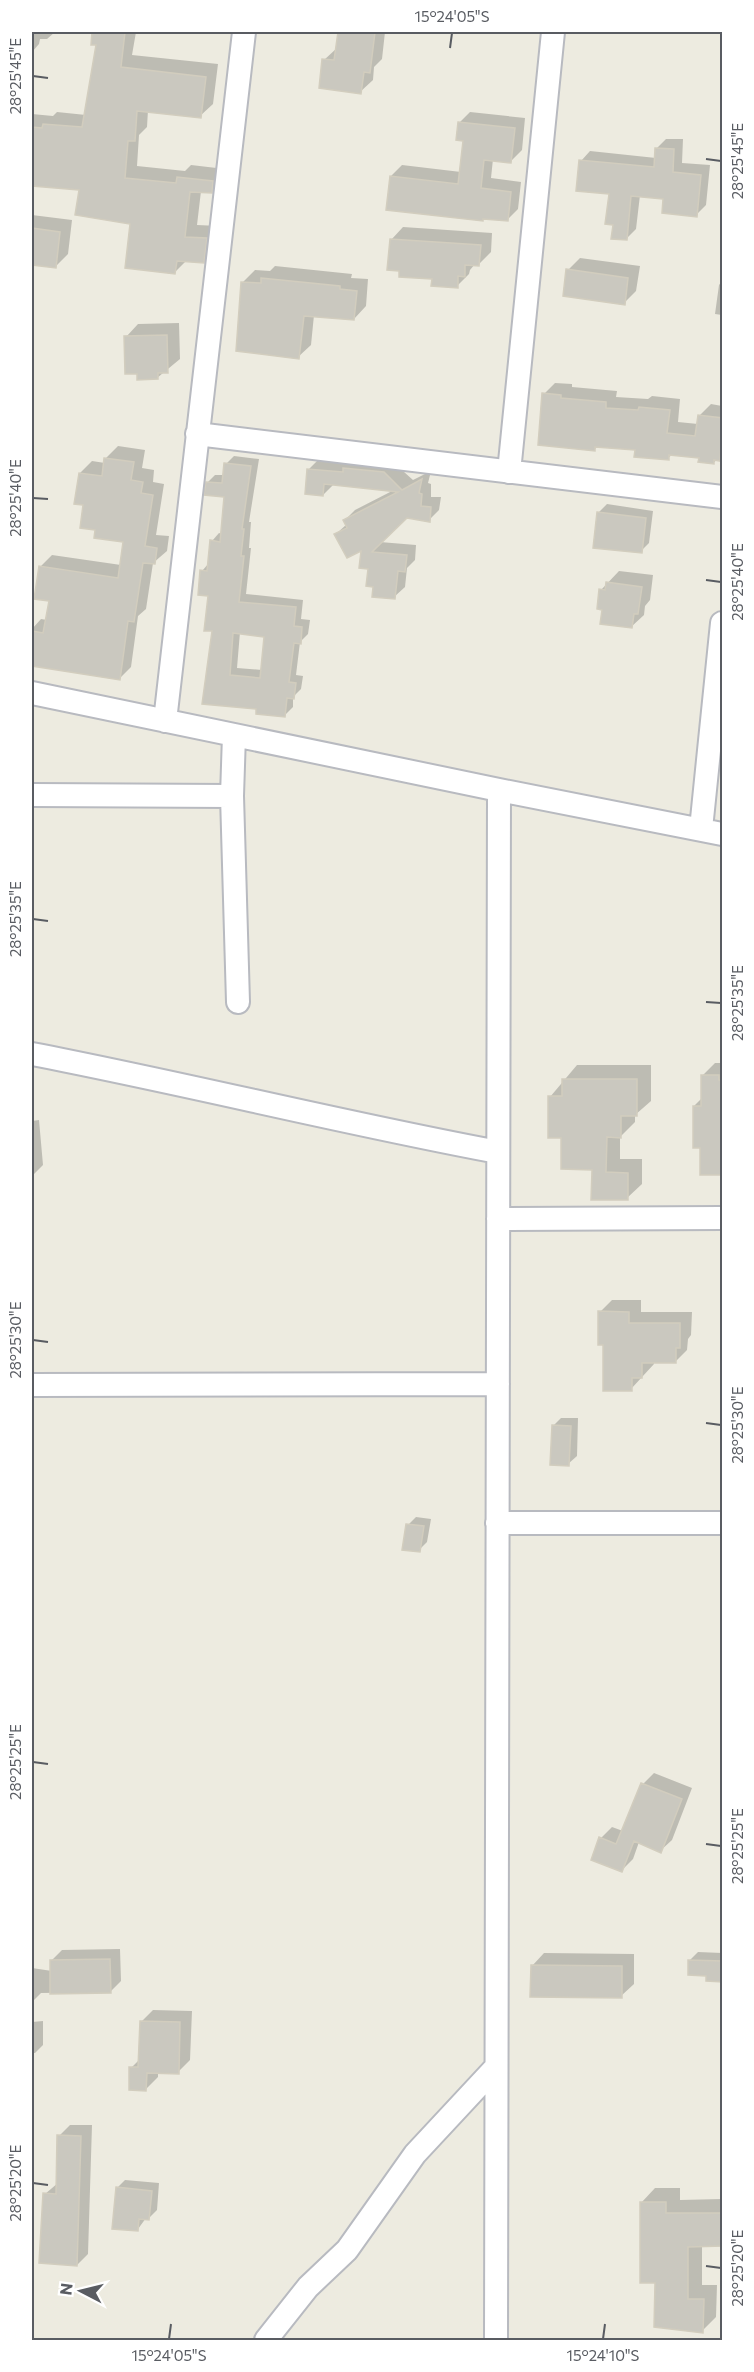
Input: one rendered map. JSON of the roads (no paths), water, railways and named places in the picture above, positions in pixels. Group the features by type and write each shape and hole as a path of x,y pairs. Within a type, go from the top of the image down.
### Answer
{"street":[{"path":"165,721 244,32"},
{"path":"509,472 554,32"},
{"path":"197,434 723,497"},
{"path":"32,693 712,832 723,623"},
{"path":"234,735 232,796 238,1002"},
{"path":"496,2340 499,790"},
{"path":"32,795 232,796"},
{"path":"32,1054 130,1072 390,1132 498,1152"},
{"path":"498,1219 723,1218"},
{"path":"32,1385 498,1384"},
{"path":"497,1523 723,1523"},
{"path":"266,2340 308,2287 347,2250 415,2154 496,2067"}]}
